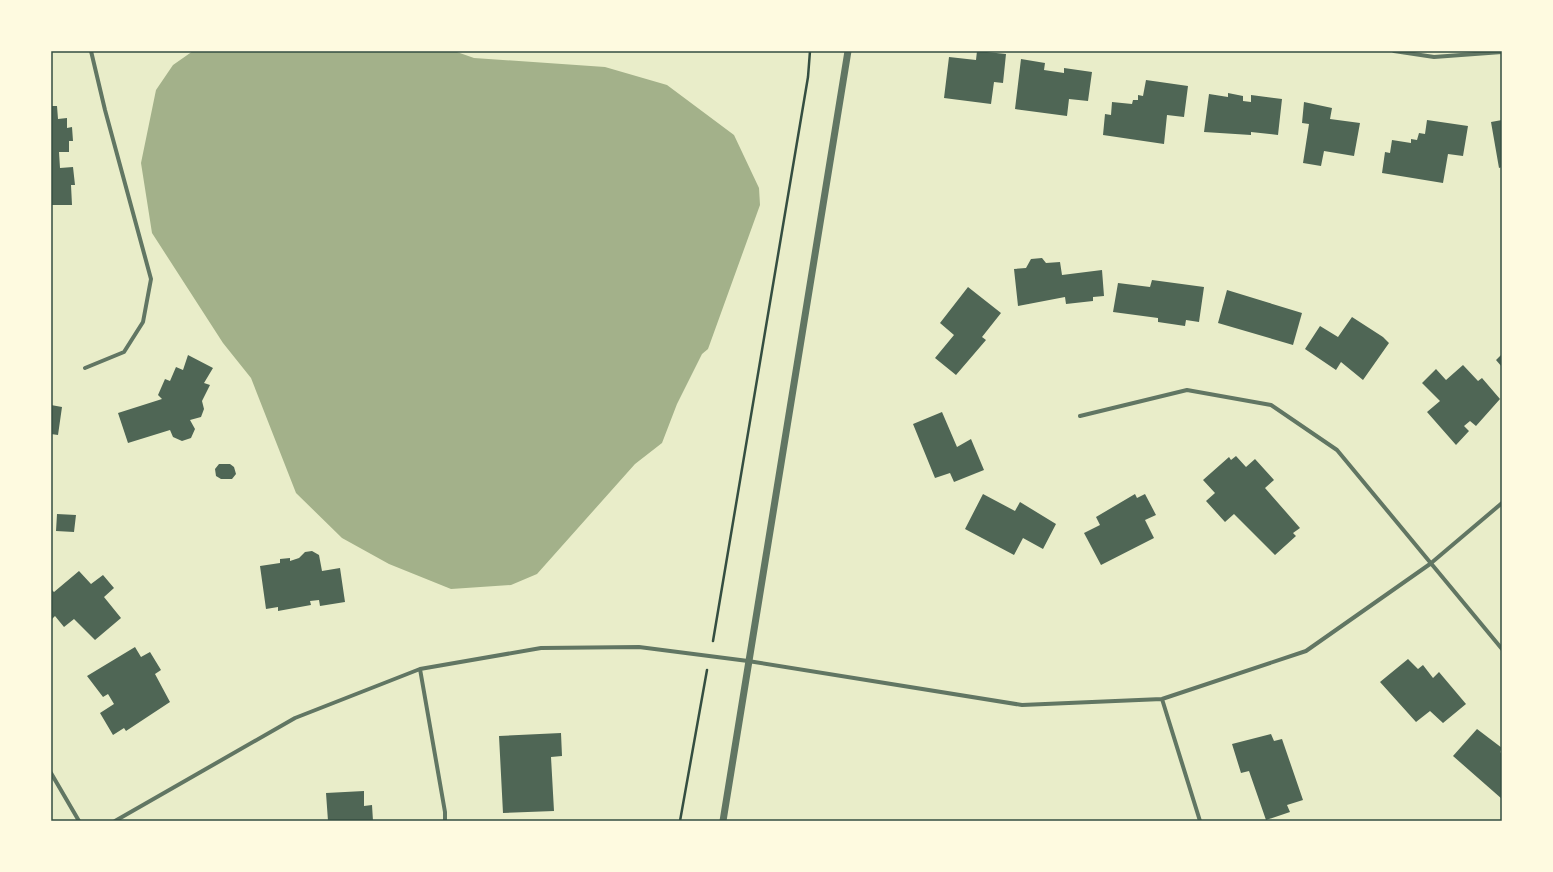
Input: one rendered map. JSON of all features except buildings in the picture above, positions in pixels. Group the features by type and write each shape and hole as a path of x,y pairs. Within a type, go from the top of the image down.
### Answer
{"street":[{"path":"85,368 124,352 143,322 151,279 105,110 91,51"},
{"path":"723,821 848,51"},
{"path":"1394,51 1434,57 1502,52"},
{"path":"1080,416 1187,390 1271,405 1337,450 1502,649"},
{"path":"115,821 295,718 420,669 541,648 639,647 748,661 1022,705 1162,699 1306,651 1430,564 1502,503"},
{"path":"420,669 445,812 445,821"},
{"path":"1162,699 1200,821"},
{"path":"51,773 79,821"}],"path":[{"path":"680,821 710,656 808,78 810,51"}],"shaded area":[{"path":"193,51 454,51 474,58 605,67 667,85 734,135 759,188 760,205 708,349 702,354 677,404 662,443 635,464 537,574 511,585 451,589 389,564 342,538 296,493 251,378 223,343 152,233 141,163 156,90 173,65"}]}
